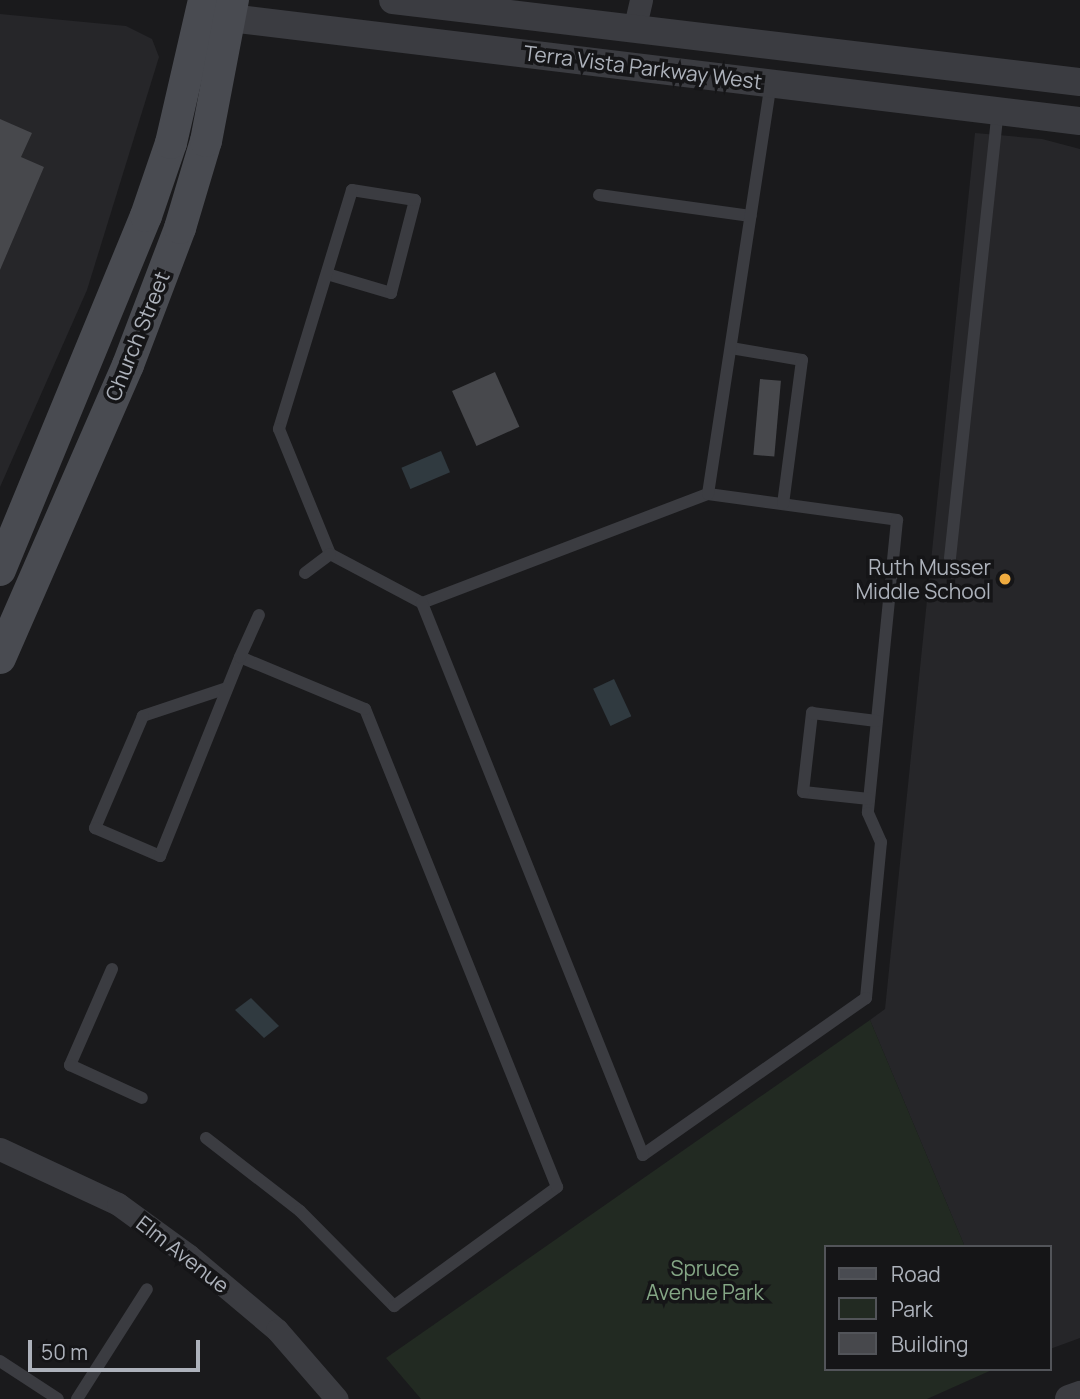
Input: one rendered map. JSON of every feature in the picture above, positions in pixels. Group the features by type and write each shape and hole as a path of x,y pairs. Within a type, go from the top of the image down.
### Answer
{"main road":[{"name":"Church Street","path":"0,570 146,216 171,144 204,0"},
{"name":"Church Street","path":"0,658 128,365 180,228 206,141 225,6"}],"street":[{"name":"Terra Vista Parkway West","path":"393,0 638,13 1080,82"},
{"name":"Terra Vista Parkway West","path":"225,6 772,82 1080,121"},
{"name":"Elm Avenue","path":"0,1149 118,1204 188,1255 277,1329 337,1399"},
{"path":"1069,1399 1080,1395"}],"lane":[{"path":"708,494 772,82"},
{"path":"950,558 999,110"},
{"path":"327,274 391,293 415,200 352,190 279,429 330,554 422,603 643,1155 866,998 881,842 868,813 897,520 708,494 422,603"},
{"path":"599,195 751,216"},
{"path":"731,348 802,360 783,504"},
{"path":"305,573 330,554"},
{"path":"228,688 143,716 95,828 160,856 259,615"},
{"path":"206,1138 300,1211 394,1306 557,1188 365,709 240,657"},
{"path":"869,799 803,792 812,713 877,721"},
{"path":"111,969 70,1065 142,1098"},
{"path":"77,1399 148,1290"},
{"path":"0,1361 58,1399"}],"shaded area":[{"path":"0,14 126,26 152,39 159,57 87,290 0,487"},
{"name":"Ruth Musser Middle School","path":"975,133 1042,139 1080,149 1080,1338 1052,1348 1052,1245 964,1245 870,1020 885,1009"},
{"path":"441,451 450,472 410,489 401,468"},
{"path":"614,679 631,716 610,726 593,689"},
{"path":"251,998 279,1026 264,1038 235,1010"}],"green space":[{"name":"Spruce Avenue Park","path":"870,1020 964,1245 824,1245 824,1371 990,1371 927,1399 421,1399 386,1358"}],"building":[{"path":"0,119 32,133 21,157 44,167 0,270"},
{"path":"495,372 519,427 476,446 452,391"},
{"path":"760,379 781,381 774,457 753,455"}],"place":[{"name":"Ruth Musser Middle School","path":"1005,579"}]}
